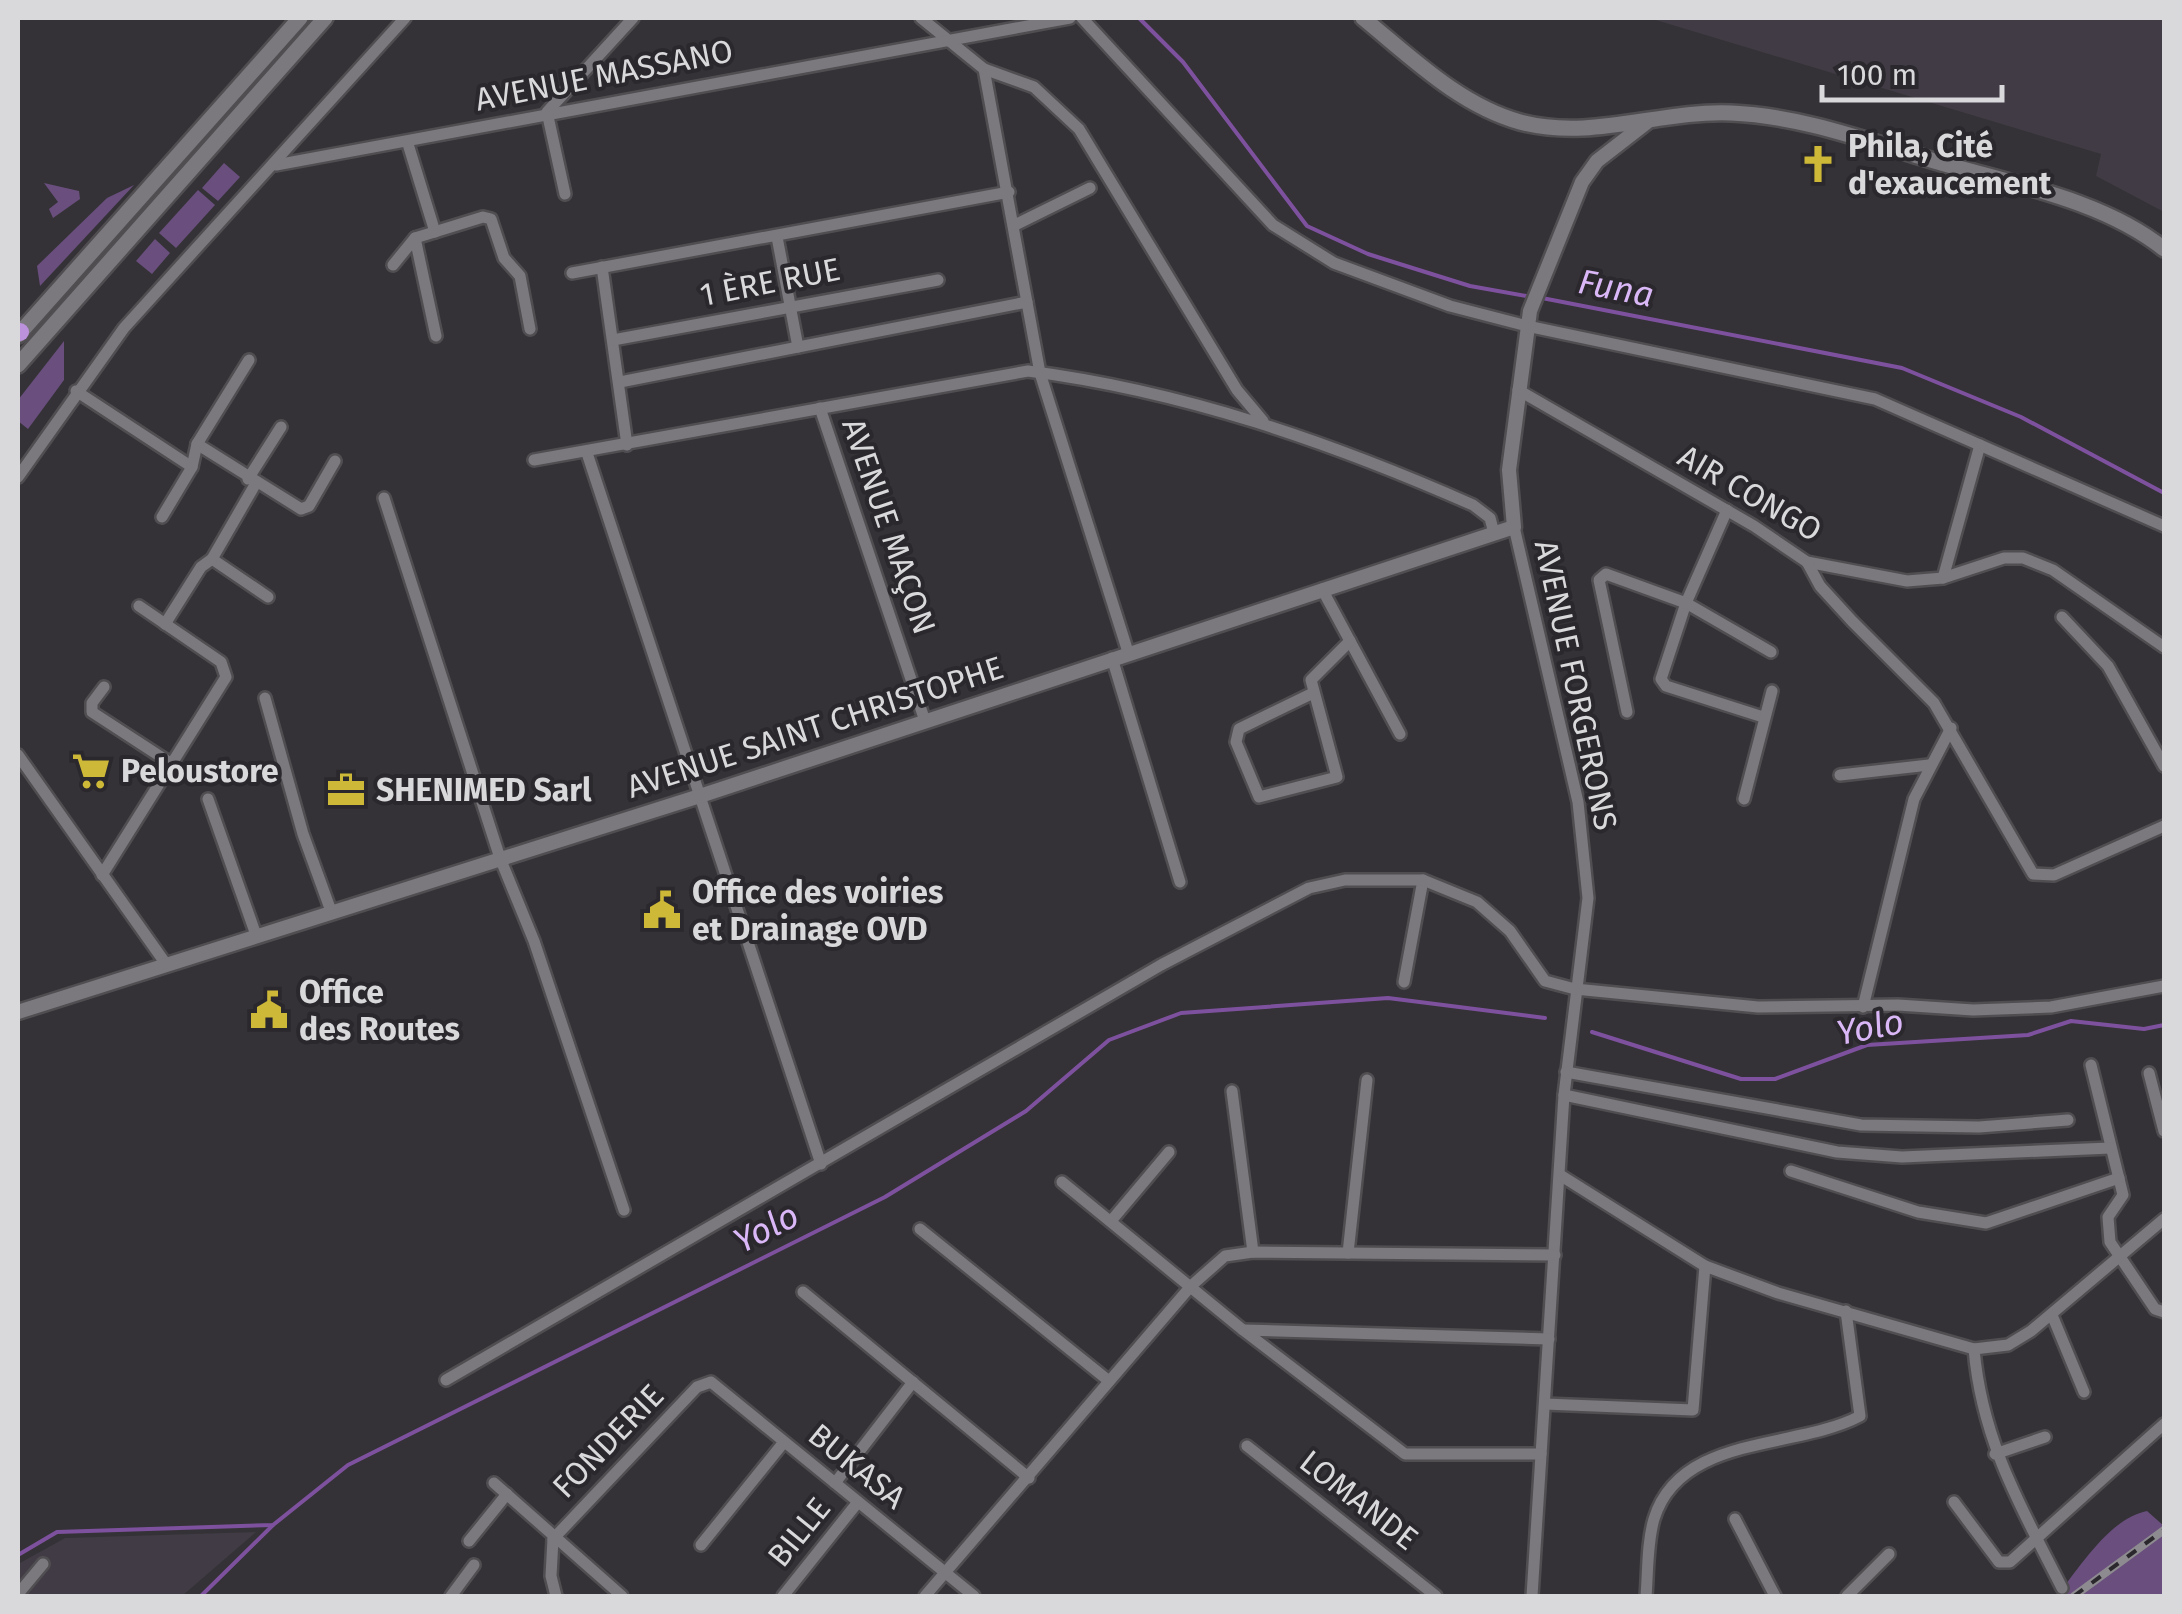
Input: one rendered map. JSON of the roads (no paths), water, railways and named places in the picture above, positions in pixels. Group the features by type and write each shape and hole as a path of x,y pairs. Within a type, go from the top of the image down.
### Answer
{"main road":[{"path":"18,333 300,18"},
{"path":"18,365 326,18"},
{"path":"1363,18 1456,93 1488,111 1555,129 1728,113 1797,120 2110,216 2164,249"}],"street":[{"path":"18,477 124,328 276,166 405,18"},
{"path":"565,194 547,112 633,18"},
{"path":"921,18 984,70 1034,88 1079,129 1237,390 1262,420"},
{"name":"AVENUE MASSANO","path":"276,166 408,144 547,112 1070,18"},
{"path":"1082,18 1234,186 1294,242 1334,263 1450,306 1528,318 1875,399 2164,526"},
{"path":"984,70 1040,373 1128,652"},
{"name":"AVENUE FORGERONS","path":"1532,1596 1564,1096 1588,898 1578,802 1514,527 1509,470 1528,318 1544,274 1582,182 1597,161 1646,123"},
{"path":"408,144 435,232"},
{"path":"1015,225 1090,188"},
{"path":"572,273 1009,192"},
{"path":"393,265 415,238 482,217 490,219 504,258 520,276 530,330"},
{"path":"776,237 798,347"},
{"path":"415,238 436,336"},
{"path":"602,267 627,444"},
{"name":"1 ÈRE RUE","path":"612,340 938,280"},
{"path":"620,382 1027,302"},
{"path":"162,517 192,467 197,444 249,360"},
{"path":"534,460 1016,371 1262,420 1473,505 1490,518 1494,532"},
{"name":"AIR CONGO","path":"1518,390 1727,510 1807,562 1907,581 1942,578 1972,572 2004,558 2023,558 2053,570 2164,647"},
{"path":"76,391 192,467"},
{"name":"AVENUE MAÇON","path":"820,408 924,718"},
{"path":"165,624 201,567 212,560 281,427"},
{"path":"197,444 252,481 305,508 335,460"},
{"path":"1942,578 1980,445"},
{"path":"587,453 821,1164"},
{"path":"384,498 500,858 534,941 624,1210"},
{"path":"1727,510 1660,672 1663,683 1763,717"},
{"name":"AVENUE SAINT CHRISTOPHE","path":"18,1012 702,794 1514,527"},
{"path":"212,560 268,597"},
{"path":"1807,562 1820,586 1934,703 2028,869 2038,877 2054,875 2164,826"},
{"path":"1627,712 1598,580 1610,574 1686,602 1770,652"},
{"path":"1322,588 1400,734"},
{"path":"102,875 226,677 221,662 138,606"},
{"path":"2062,617 2108,666 2164,766"},
{"path":"1311,694 1239,728 1236,742 1259,797 1337,778 1310,680 1350,641"},
{"path":"1112,658 1180,882"},
{"path":"104,687 92,703 92,712 172,764"},
{"path":"1744,798 1772,691"},
{"path":"265,698 303,834 331,911"},
{"path":"1863,1007 1909,816 1929,765 1951,728"},
{"path":"18,755 166,964"},
{"path":"1840,775 1929,765"},
{"path":"208,798 256,935"},
{"path":"446,1380 652,1257 1274,904 1309,888 1394,876 1423,880 1478,902 1510,931 1545,980 1575,989 1758,1007 2052,1008 2164,986"},
{"path":"1404,982 1423,880"},
{"path":"2091,1066 2123,1195 2108,1217 2108,1230 2118,1255 2155,1309 2164,1312"},
{"path":"1566,1072 1861,1125 1980,1126 2068,1120"},
{"path":"2149,1073 2162,1108 2164,1131"},
{"path":"1348,1254 1367,1080"},
{"path":"1232,1092 1253,1252"},
{"path":"1564,1096 1837,1152 1902,1157 2110,1148"},
{"path":"1111,1221 1169,1152"},
{"path":"1792,1170 1918,1212 1986,1223 2119,1178"},
{"path":"1560,1175 1706,1266 1974,1348 2008,1344 2052,1315 2164,1219"},
{"path":"1062,1182 1243,1330 1404,1454 1541,1454"},
{"path":"920,1230 1108,1381"},
{"path":"925,1596 1191,1286 1224,1256 1253,1252 1555,1255"},
{"path":"1545,1404 1693,1410 1706,1266"},
{"path":"802,1292 1029,1478"},
{"path":"1646,1596 1652,1523 1659,1505 1698,1464 1860,1416 1846,1311"},
{"path":"2052,1315 2084,1392"},
{"path":"1243,1330 1549,1339"},
{"path":"1974,1348 1978,1387 1995,1454 2062,1588"},
{"name":"BUKASA","path":"704,1382 711,1382 974,1596"},
{"name":"FONDERIE","path":"553,1539 704,1382"},
{"path":"835,1482 913,1382"},
{"path":"1954,1502 2000,1562 2010,1562 2164,1424"},
{"path":"1995,1454 2045,1437"},
{"path":"701,1545 784,1442"},
{"name":"LOMANDE","path":"1247,1446 1436,1596"},
{"path":"494,1483 622,1596"},
{"path":"469,1540 507,1494"},
{"name":"BILLE","path":"783,1596 858,1502"},
{"path":"1735,1519 1775,1596"},
{"path":"553,1539 550,1576 556,1596"},
{"path":"1846,1596 1889,1554"},
{"path":"18,1594 43,1564"},
{"path":"451,1596 474,1565"}],"waterway":[{"name":"Funa","path":"1139,18 1183,62 1307,226 1368,254 1470,286 1532,297"},
{"name":"Funa","path":"1542,298 1902,368 2021,417 2164,493"},
{"name":"Yolo","path":"18,1555 57,1532 273,1525 348,1465 885,1197 1026,1111 1109,1040 1181,1013 1388,998 1545,1018"},
{"name":"Yolo","path":"1592,1032 1741,1079 1775,1079 1867,1045 2028,1035 2071,1021 2144,1029 2164,1025"},
{"path":"201,1596 273,1525"}],"railway":[{"path":"2074,1596 2164,1530"}],"place":[{"name":"Phila, Cité d'exaucement","path":"1818,164"},
{"name":"Peloustore","path":"91,771"},
{"name":"SHENIMED Sarl","path":"346,790"},
{"name":"Office des voiries et Drainage OVD","path":"662,910"},
{"name":"Office des Routes","path":"269,1010"}]}
